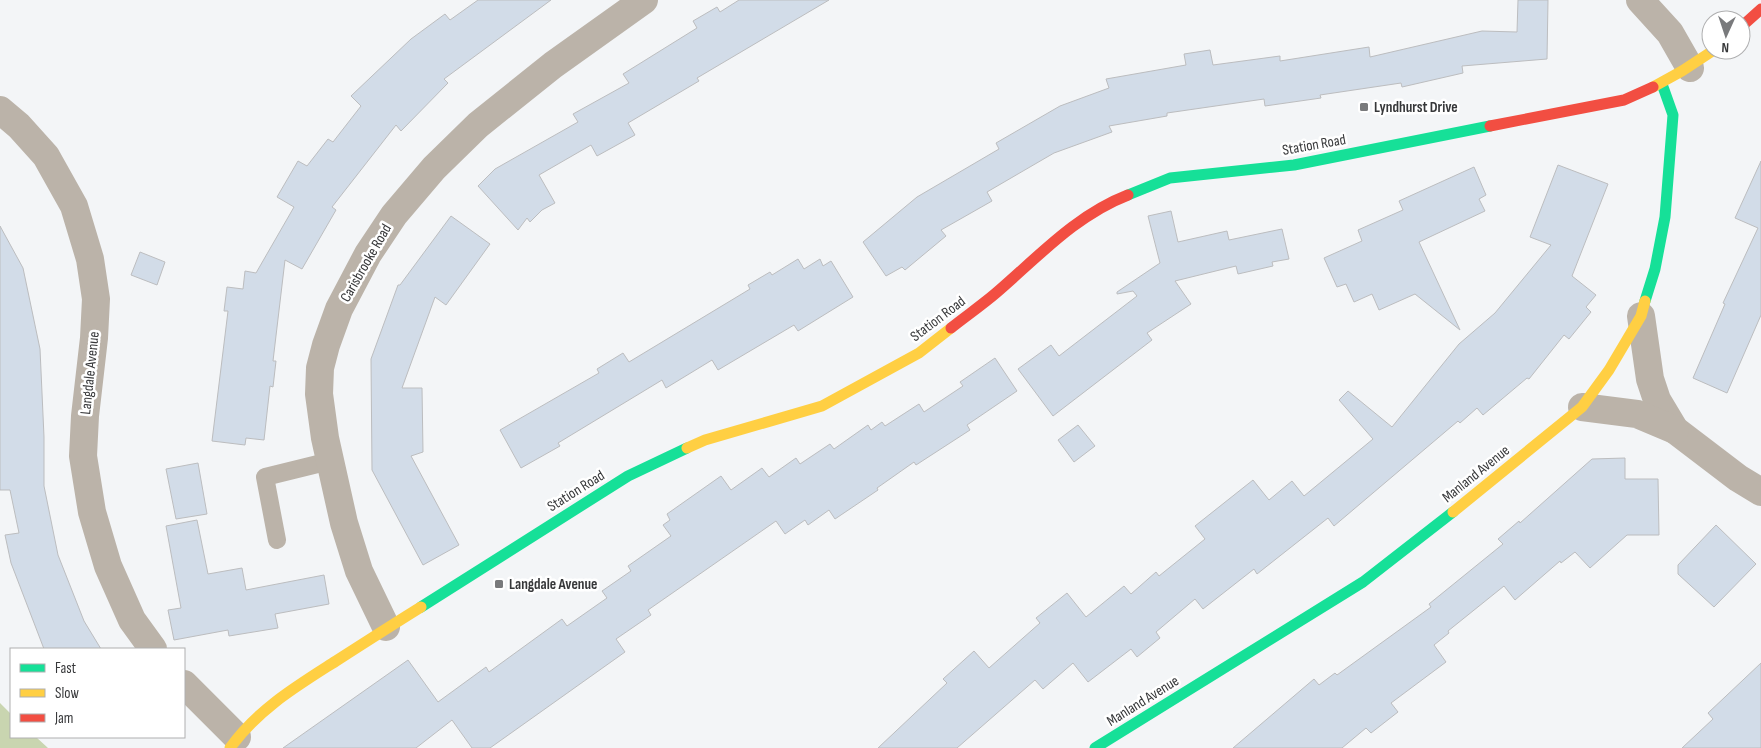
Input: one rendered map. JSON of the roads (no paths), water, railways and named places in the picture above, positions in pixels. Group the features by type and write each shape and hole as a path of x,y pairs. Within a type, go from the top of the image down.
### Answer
{"main road":[{"path":"1751,18 1761,9"},
{"name":"Station Road","path":"233,743 263,711 291,689 386,627 628,476 705,440 822,406 919,353 995,294 1066,230 1112,201 1170,178 1294,165 1624,100 1662,84 1701,60"},
{"name":"Manland Avenue","path":"1096,748 1363,582 1491,482 1582,407 1609,370 1641,316 1655,269 1665,217 1672,115 1662,84"}],"street":[{"name":"Carisbrooke Road","path":"386,627 359,571 344,523 325,438 319,394 320,368 339,309 368,254 394,215 434,168 478,125 553,65 644,0"},
{"path":"1640,0 1670,33 1690,68"},
{"name":"Langdale Avenue","path":"0,110 19,126 46,156 74,206 90,259 96,299 83,456 92,512 108,566 132,620 152,648"},
{"path":"1641,316 1650,379 1657,400 1675,430"},
{"path":"1582,407 1638,414 1675,430 1738,478 1761,492"},
{"path":"185,685 233,743"}],"lane":[{"path":"277,540 265,478 330,462"}],"place":[{"name":"Lyndhurst Drive","path":"1364,107"},
{"name":"Langdale Avenue","path":"499,584"}]}
